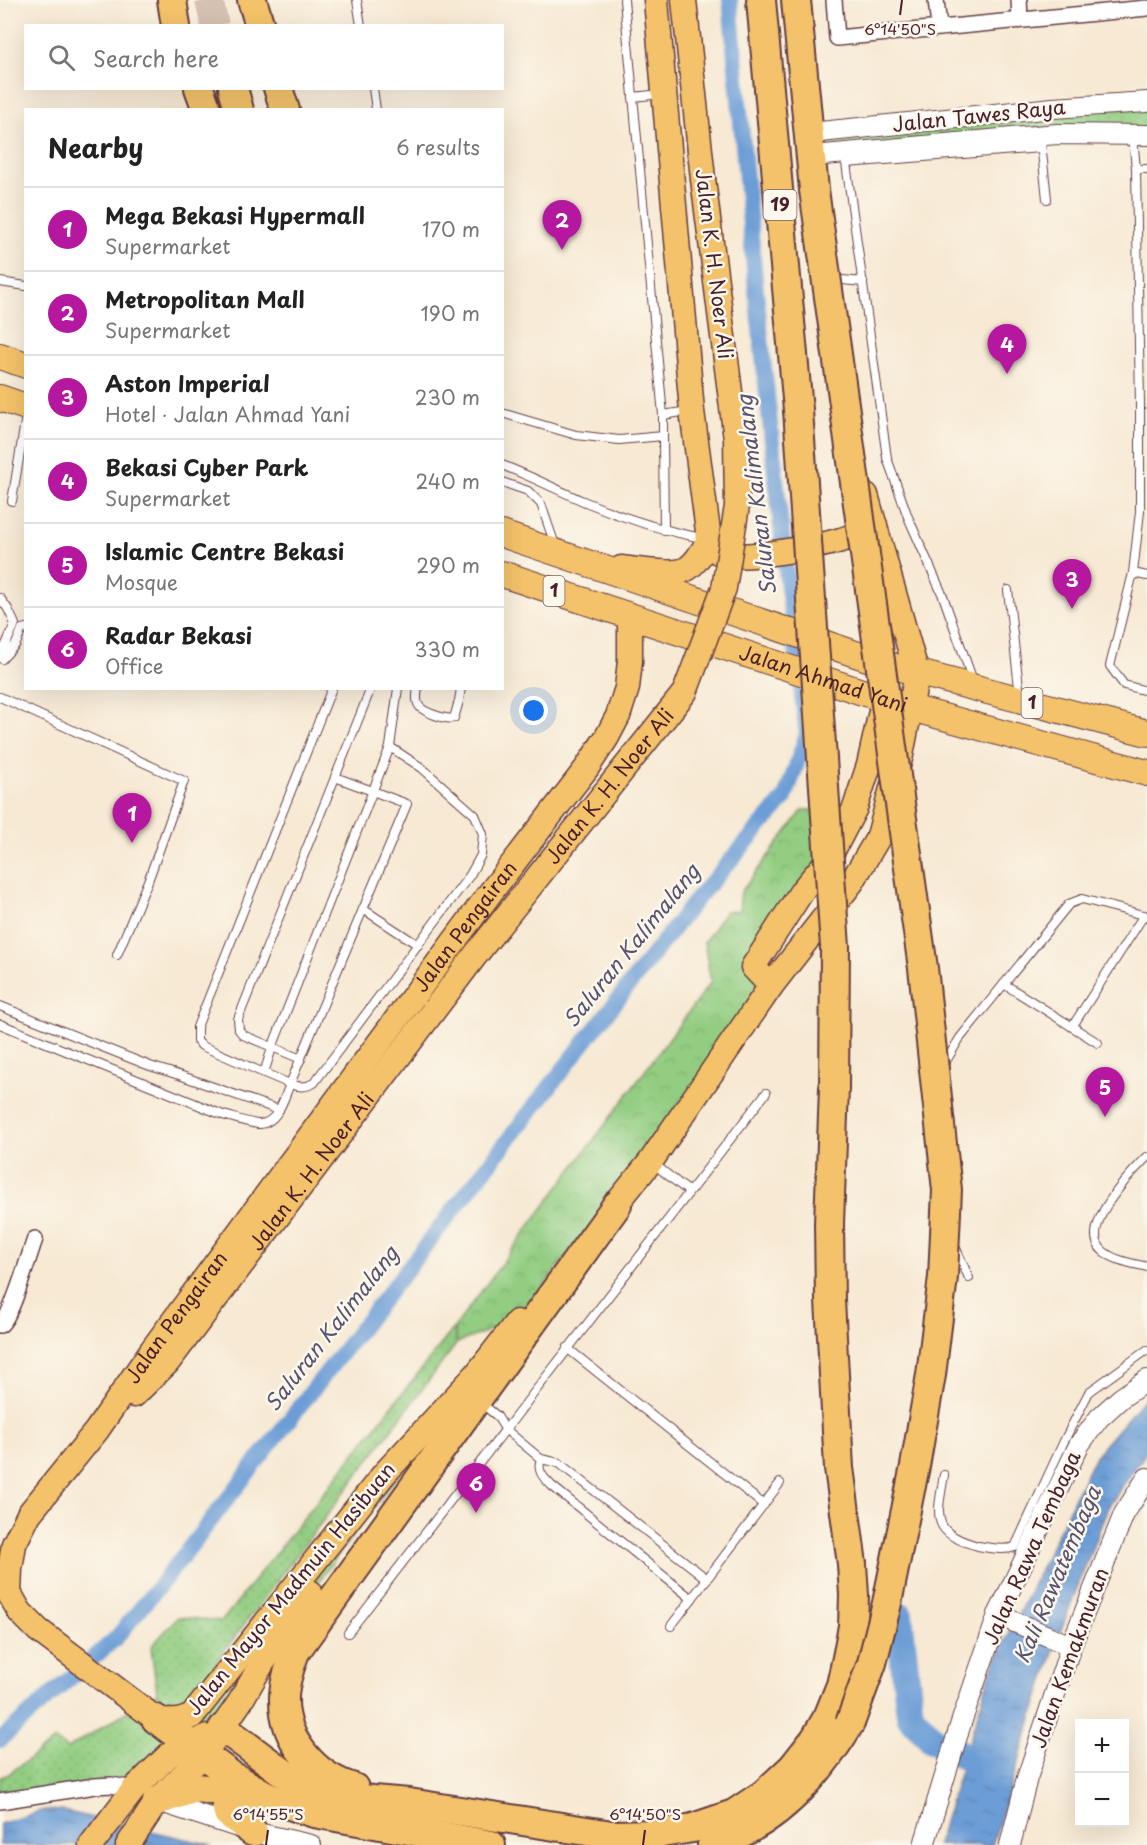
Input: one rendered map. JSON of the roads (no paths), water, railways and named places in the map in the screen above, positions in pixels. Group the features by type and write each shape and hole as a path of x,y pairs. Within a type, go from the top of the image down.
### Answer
{"highway":[{"path":"172,0 176,24"},
{"path":"252,0 259,24"},
{"name":"19","path":"761,0 798,410 828,860"},
{"name":"19","path":"712,1845 747,1830 778,1810 808,1782 833,1752 850,1723 872,1663 887,1603 931,1375 943,1276 947,1190 923,968 814,190 798,0"},
{"path":"201,90 206,108"},
{"path":"234,90 238,108"},
{"path":"279,90 284,108"},
{"path":"0,356 24,364"},
{"path":"0,398 24,406"},
{"name":"Jalan Ahmad Yani","path":"504,535 760,623 917,674 1147,733"},
{"name":"Jalan Ahmad Yani","path":"504,575 883,700 1147,773"},
{"path":"223,1728 289,1777 337,1797 409,1803 612,1835 656,1834 693,1828 734,1814 764,1794 793,1767 815,1739 830,1715 841,1685 853,1626 854,1595 839,1468 830,1300 829,1223 834,1088 835,947 828,860"},
{"path":"409,1803 344,1785 327,1775 308,1759 294,1741 287,1721 284,1698 287,1673 296,1653 472,1387 616,1205"},
{"path":"154,1718 188,1751 274,1800"},
{"path":"138,1805 196,1788 240,1793 274,1800 314,1814 491,1845"},
{"path":"240,1793 228,1796 226,1804 228,1813 253,1832"}],"main road":[{"name":"Jalan K. H. Noer Ali","path":"656,0 705,547"},
{"name":"Jalan K. H. Noer Ali","path":"97,1430 167,1363 477,953 685,692 724,588 737,506 736,439 703,179 684,0"},
{"path":"616,1205 651,1161 771,986 852,882 879,836 901,755 917,674 847,433 827,278 798,0"},
{"path":"705,547 734,557 746,556 813,547 844,540 875,525"},
{"name":"Jalan Ahmad Yani","path":"592,565 654,572 683,570 705,547"},
{"name":"Jalan Pengairan","path":"154,1718 38,1630 20,1612 9,1593 14,1544 29,1514 97,1430 159,1341 487,897 586,769 618,716 627,688 630,661 630,616"},
{"path":"771,986 753,967 802,891 828,860 855,808 869,765 883,700 885,664"},
{"name":"Jalan Mayor Madmuin Hasibuan","path":"154,1718 170,1723 192,1716 384,1474 472,1387"},
{"name":"Jalan Mayor Madmuin Hasibuan","path":"223,1728 300,1606 472,1387"},
{"path":"91,1845 138,1805 188,1751 223,1728"},
{"path":"128,1845 138,1805 188,1751"}],"street":[{"path":"834,0 837,38 1020,20 1102,6 1147,8"},
{"path":"936,0 939,27"},
{"path":"1019,0 1020,20"},
{"name":"Jalan Tawes Raya","path":"812,145 1053,108 1147,102"},
{"path":"1046,139 1053,108"},
{"name":"Jalan Tawes Raya","path":"812,145 1140,135"},
{"path":"0,1325 5,1323 35,1239"},
{"name":"Jalan Rawa Tembaga","path":"924,1845 961,1723 1001,1616 1079,1445 1099,1418 1121,1398 1147,1380"},
{"name":"Jalan Kemakmuran","path":"1010,1845 1027,1778 1068,1644 1124,1514 1147,1478"},
{"path":"1001,1616 1068,1644"},
{"path":"0,1801 111,1785 138,1805 311,1845"}],"lane":[{"path":"357,0 361,24"},
{"path":"624,0 663,415 664,531"},
{"path":"373,90 376,108"},
{"path":"633,97 665,94"},
{"path":"1140,135 1136,169 1144,404 1140,512 1133,573 1110,666 1124,686 1147,691"},
{"path":"976,689 943,596 912,526 887,458 846,162 1046,139 1047,200"},
{"path":"1136,169 1147,169"},
{"path":"827,278 863,282"},
{"path":"0,282 24,286"},
{"path":"663,415 692,411"},
{"path":"504,414 576,435 619,440 663,436"},
{"path":"12,501 24,428"},
{"path":"504,466 584,501 705,547"},
{"path":"504,483 528,492 541,504 557,552"},
{"path":"1133,573 1147,576"},
{"path":"1008,590 1021,700"},
{"path":"0,598 15,624 0,659"},
{"path":"0,659 3,659 16,644 24,628"},
{"path":"331,690 197,1027 197,1041 202,1046 299,1087 307,1087 314,1083 470,875 481,855 483,834 475,815 422,768 390,747"},
{"path":"301,1059 243,1035 239,1030 238,1019 370,690"},
{"path":"264,1073 390,747 398,690"},
{"path":"418,690 420,707 446,719 451,719 457,711 460,690"},
{"path":"0,697 184,781 148,881 117,955"},
{"path":"0,1023 223,1115 260,1124 271,1119 279,1110 407,804 335,777"},
{"path":"930,1119 932,1097 943,1067 960,1038 1069,904 1082,899 1146,916 1072,1027"},
{"path":"363,909 418,945"},
{"path":"1004,984 1098,1043"},
{"path":"0,1006 150,1066 279,1110"},
{"path":"348,1633 765,1093"},
{"path":"1147,1157 1130,1174 1108,1203 1098,1224 1097,1239 1101,1250 1115,1259 1147,1267"},
{"path":"651,1161 688,1191"},
{"path":"936,1174 953,1243 969,1278"},
{"path":"567,1348 764,1505"},
{"path":"944,1475 938,1512 944,1530 958,1540 982,1546 1009,1549 1015,1547 1089,1392 1147,1350"},
{"path":"472,1387 505,1429 541,1459 559,1463 707,1579"},
{"path":"541,1459 540,1472 552,1486 692,1599"},
{"path":"671,1626 780,1483"}],"water":[{"name":"Kali Rawatembaga","path":"1147,1398 1147,1451 1108,1507 1056,1643 992,1845 937,1845 991,1671 1095,1456"},
{"path":"44,1810 63,1811 212,1845 0,1845 0,1824"}],"waterway":[{"name":"Saluran Kalimalang","path":"0,1740 116,1638 165,1579 694,902 785,798 807,734 785,564 756,291 730,0"},
{"path":"899,1615 910,1715 932,1739 988,1768"}],"tunnel":[{"path":"209,0 215,24"}],"place":[{"name":"Metropolitan Mall","path":"562,250"},
{"name":"Bekasi Cyber Park","path":"1007,374"},
{"name":"Aston Imperial","path":"1072,609"},
{"name":"Mega Bekasi Hypermall","path":"132,843"},
{"name":"Islamic Centre Bekasi","path":"1105,1117"},
{"name":"Radar Bekasi","path":"476,1513"}]}
